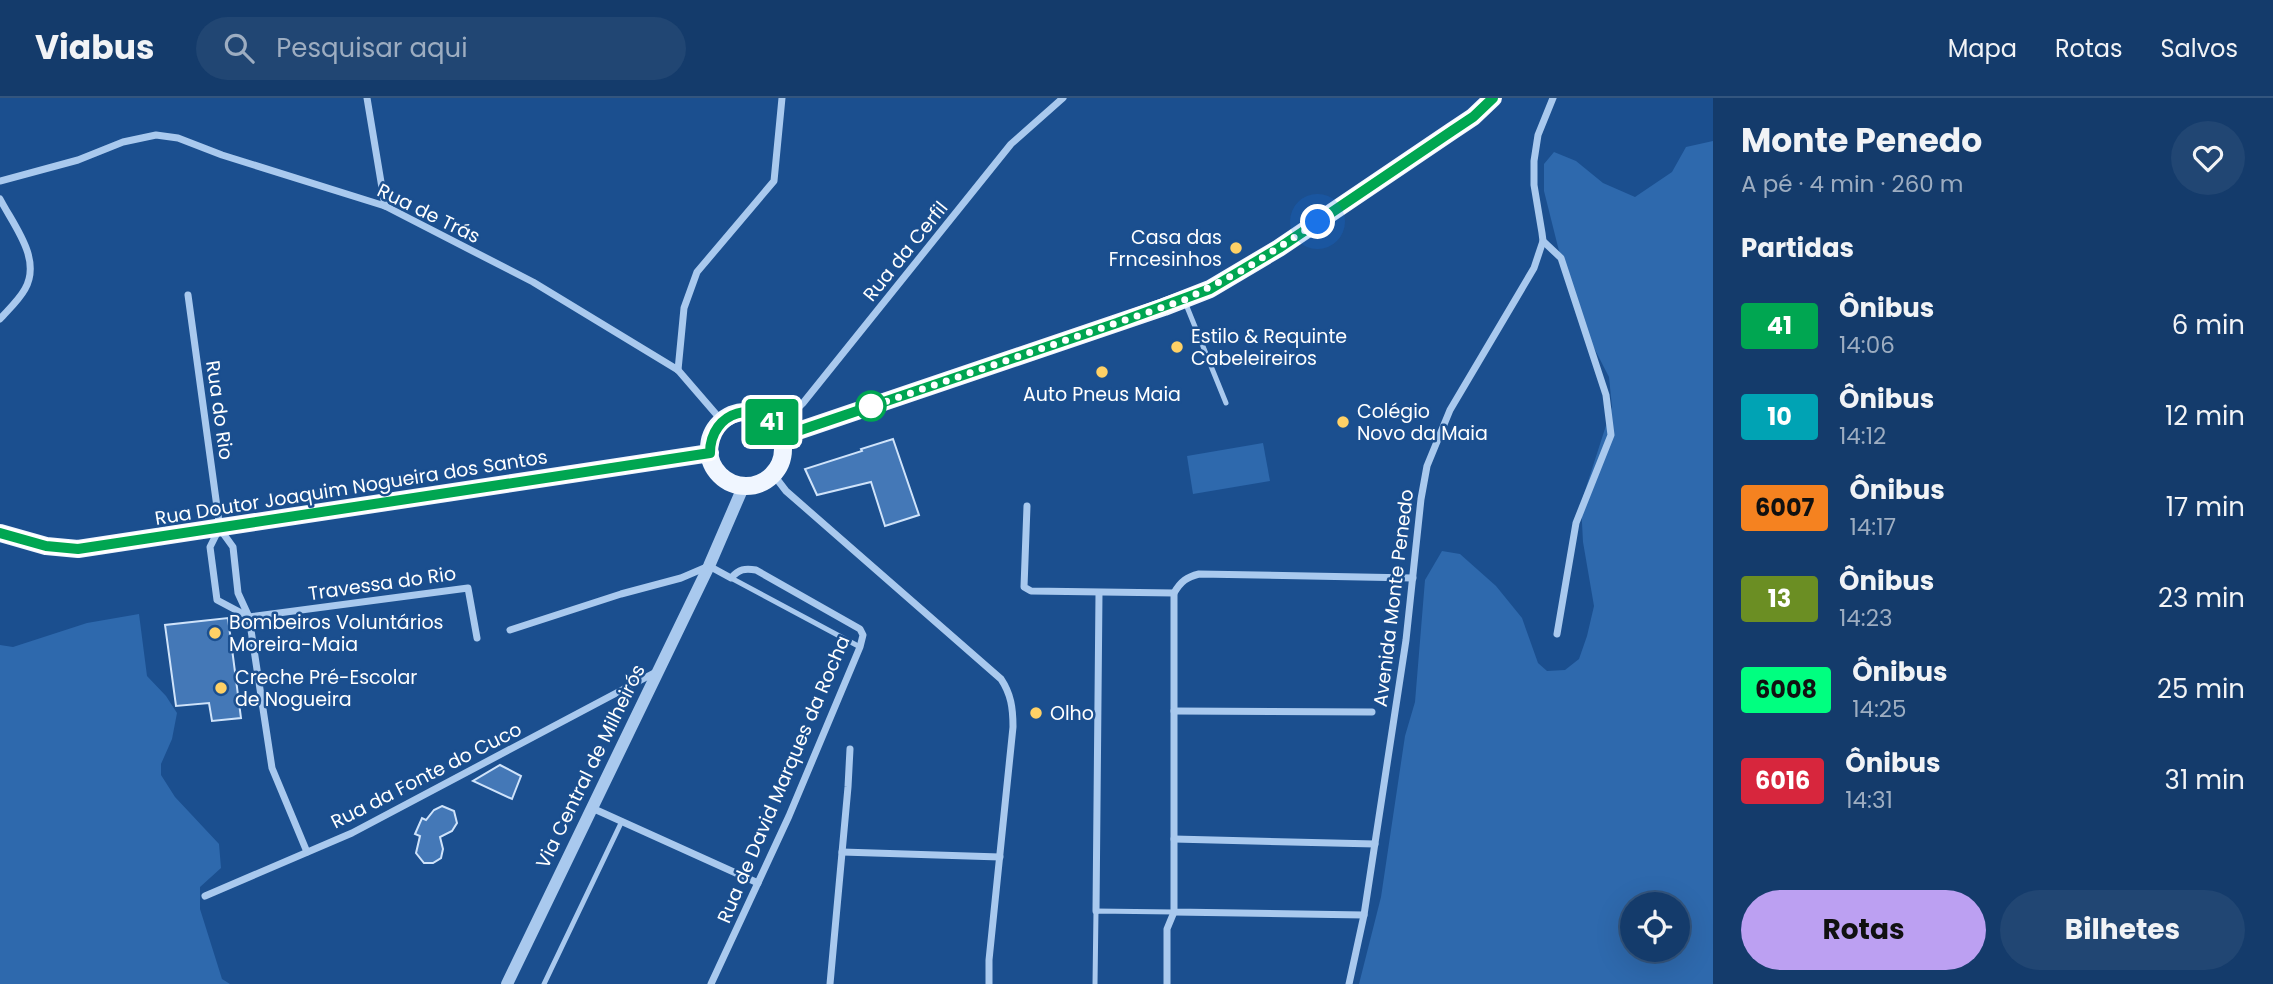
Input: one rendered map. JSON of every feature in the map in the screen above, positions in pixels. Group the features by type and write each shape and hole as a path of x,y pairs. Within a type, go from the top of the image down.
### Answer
{"main road":[{"path":"777,429 783,451 773,474 760,483 744,485 734,483 717,472 710,453 712,436 729,416 744,412 760,415 777,429 798,431 1210,289 1279,248 1462,124 1493,98"},
{"name":"Rua Doutor Joaquim Nogueira dos Santos","path":"0,533 46,546 78,549 710,453"}],"street":[{"path":"367,98 385,205"},
{"path":"678,370 684,308 697,272 774,181 782,98"},
{"name":"Rua da Cerfil","path":"777,429 803,403 1011,144 1063,98"},
{"path":"1553,98 1538,135 1534,161 1534,185 1543,241 1562,258 1606,394 1611,435 1576,523 1558,634"},
{"name":"Rua de Trás","path":"0,181 78,160 123,142 156,135 178,138 222,155 385,205 533,282 678,370 722,421"},
{"path":"0,198 29,255 32,271 24,290 0,319"},
{"name":"Avenida Monte Penedo","path":"1349,984 1364,915 1375,844 1427,466 1450,410 1534,268 1543,241"},
{"name":"Rua do Rio","path":"188,295 220,529 233,547 238,593 249,617 272,768 307,852"},
{"path":"773,474 786,491 1001,678 1009,691 1013,727 989,960 989,984"},
{"name":"Via Central de Milheirós","path":"507,984 709,566 744,485"},
{"path":"1027,506 1024,587 1031,591 1174,593"},
{"name":"Rua do Rio","path":"220,529 210,547 217,600 249,617"},
{"path":"510,630 621,594 681,578 709,566 731,578"},
{"name":"Rua de David Marques da Rocha","path":"711,984 789,816 863,635 860,629 756,570 737,571 731,578"},
{"path":"1167,984 1167,929 1174,912 1174,593 1179,584 1187,577 1199,574 1413,578"},
{"name":"Travessa do Rio","path":"249,617 468,588 477,638"},
{"path":"1096,911 1099,593"},
{"name":"Rua da Fonte do Cuco","path":"205,896 352,833 656,672"},
{"path":"1174,711 1372,712"},
{"path":"830,984 850,750"},
{"path":"591,807 758,883"},
{"path":"1174,839 1375,844"},
{"path":"842,852 1000,857"},
{"path":"1174,912 1364,915"}],"lane":[{"path":"1184,300 1226,403"},
{"path":"731,578 860,647"},
{"path":"544,984 622,821"},
{"path":"1095,984 1096,911 1174,912"}],"shaded area":[{"path":"1713,141 1713,984 1359,984 1381,897 1405,736 1415,702 1425,580 1442,551 1460,554 1496,586 1522,618 1538,663 1547,671 1565,670 1579,659 1594,606 1583,542 1581,503 1612,407 1609,377 1591,342 1563,267 1544,191 1544,164 1554,152 1576,161 1603,183 1635,197 1672,172 1686,147"},
{"path":"1263,443 1270,481 1193,494 1187,456"},
{"path":"139,614 147,676 166,696 177,713 172,739 161,764 161,775 175,797 219,844 221,868 200,887 200,909 222,979 230,984 0,984 0,645 13,647 87,623"}],"building":[{"path":"893,439 919,515 885,526 871,482 817,495 805,469"},
{"path":"228,618 241,718 212,721 209,703 176,706 165,625"},
{"path":"500,765 521,776 512,799 473,781"},
{"path":"442,806 454,811 457,823 452,831 440,837 443,849 441,858 433,863 424,863 416,853 420,836 415,834 422,818 426,820 434,810"}],"bus line":[{"name":"41","path":"0,533 46,546 78,549 710,453 710,444 716,428 729,416 744,412 767,419 780,434 798,431 1210,289 1279,248 1473,117 1493,98"}],"place":[{"name":"Casa das Frncesinhos","path":"1236,248"},
{"name":"Estilo & Requinte Cabeleireiros","path":"1177,347"},
{"name":"Auto Pneus Maia","path":"1102,372"},
{"name":"Colégio Novo da Maia","path":"1343,422"},
{"name":"Bombeiros Voluntários Moreira-Maia","path":"215,633"},
{"name":"Creche Pré-Escolar de Nogueira","path":"221,688"},
{"name":"Olho","path":"1036,713"}],"route":[{"path":"871,406 861,410 1184,300 1245,269 1318,222"}]}
